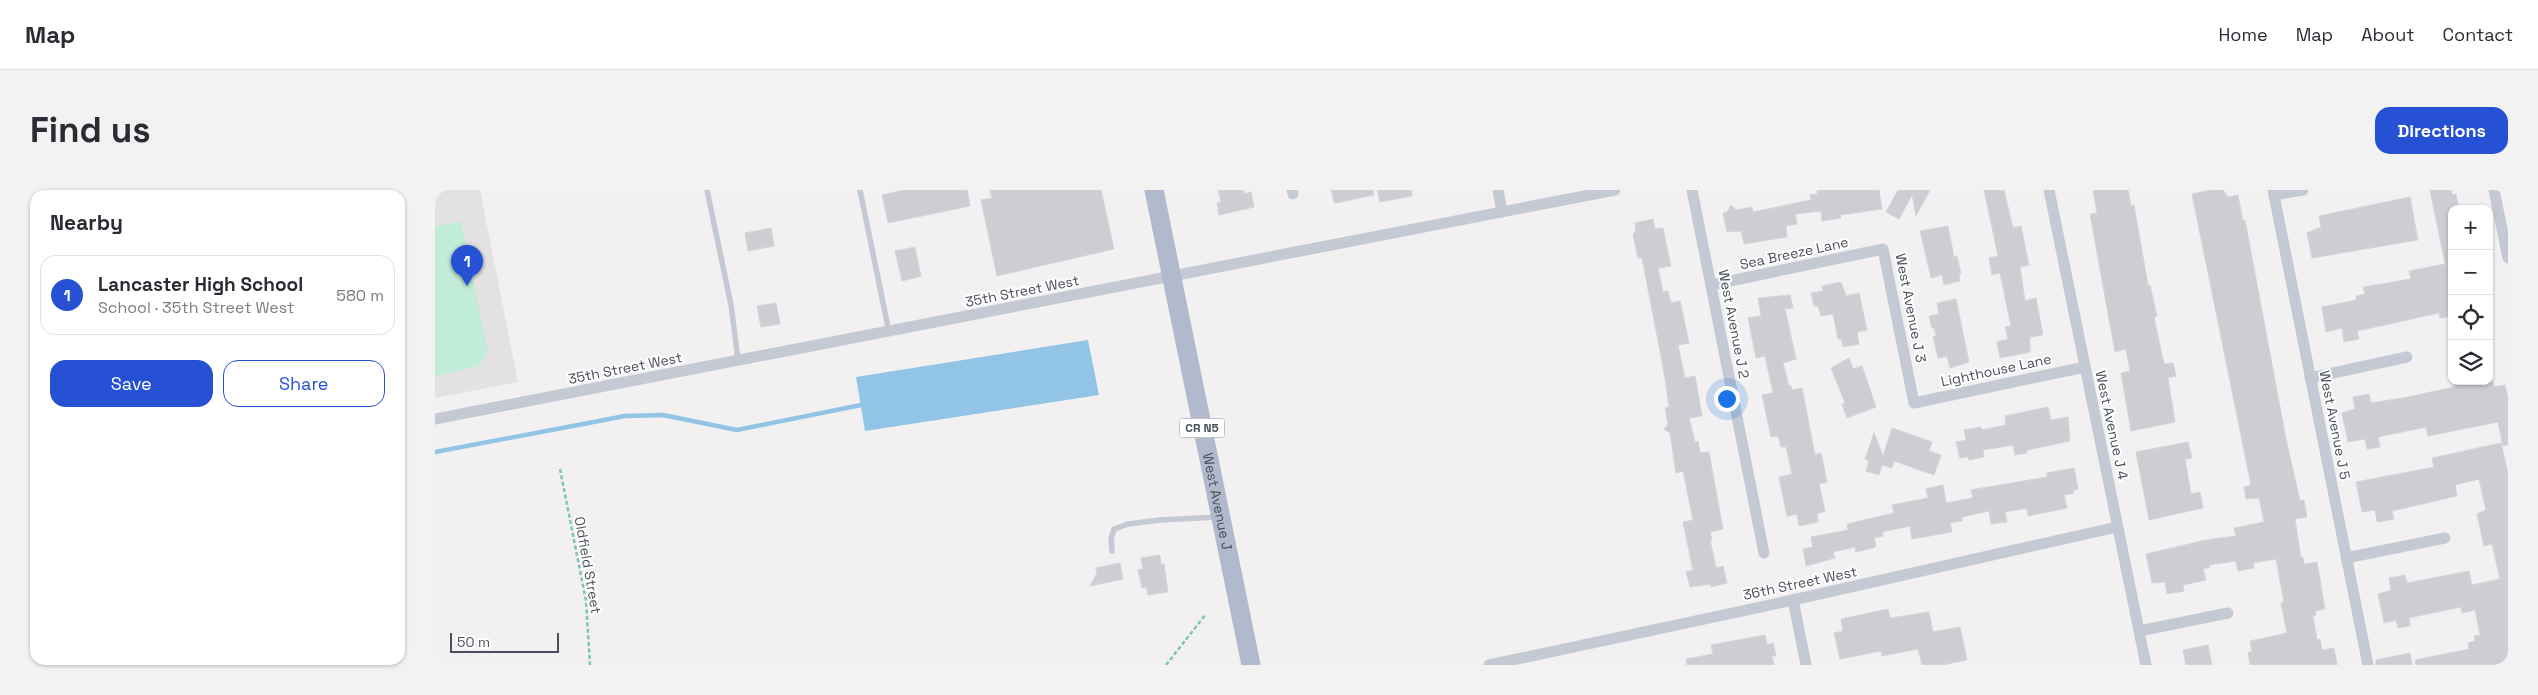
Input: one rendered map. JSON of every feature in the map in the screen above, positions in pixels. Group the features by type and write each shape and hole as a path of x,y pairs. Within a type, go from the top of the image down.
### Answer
{"main road":[{"name":"West Avenue J","path":"1155,190 1251,665"}],"street":[{"path":"1498,190 1502,212"},
{"name":"35th Street West","path":"435,419 1615,190"},
{"name":"West Avenue J 2","path":"1692,190 1764,553"},
{"name":"West Avenue J 4","path":"2049,190 2145,665"},
{"path":"2273,193 2303,190"},
{"path":"2494,190 2508,258"},
{"name":"West Avenue J 5","path":"2273,193 2368,665"},
{"name":"Sea Breeze Lane","path":"1711,285 1883,249"},
{"name":"West Avenue J 3","path":"1883,249 1914,403"},
{"path":"2311,378 2407,357"},
{"name":"Lighthouse Lane","path":"1914,403 2085,367"},
{"name":"36th Street West","path":"1489,665 1793,600 2117,527"},
{"path":"2346,558 2445,538"},
{"path":"1793,600 1806,665"},
{"path":"2139,631 2228,613"}],"lane":[{"path":"707,190 731,305 738,361"},
{"path":"860,190 889,332"},
{"path":"1112,551 1111,539 1114,529 1121,526 1161,520 1221,517"}],"path":[{"name":"Oldfield Street","path":"560,469 586,601 590,665"},
{"path":"1166,665 1206,614"}],"shaded area":[{"path":"435,190 480,190 518,382 435,398"}],"green space":[{"path":"461,221 488,352 479,366 435,376 435,227"}],"water":[{"path":"1088,340 1099,395 865,431 856,377"}],"building":[{"path":"905,190 967,190 970,206 888,223 882,195"},
{"path":"990,190 1101,190 1114,249 997,276 981,200 992,198"},
{"path":"1218,190 1243,190 1244,194 1251,192 1254,207 1219,215 1217,203 1221,202"},
{"path":"1331,190 1373,190 1374,195 1336,203 1334,202"},
{"path":"1377,190 1412,190 1412,196 1380,202"},
{"path":"1817,190 1879,190 1882,209 1840,215 1841,218 1822,221 1821,211 1795,214 1797,224 1786,226 1787,237 1744,244 1741,231 1727,232 1723,213 1727,212 1731,205 1736,210 1752,207 1753,212 1811,200 1810,195 1817,194"},
{"path":"1898,190 1930,190 1916,216 1912,195 1899,219 1886,212"},
{"path":"1984,190 2004,190 2013,228 2021,226 2029,265 2020,267 2025,301 2036,298 2043,335 2030,337 2030,352 2000,358 1997,342 2008,339 2005,327 2011,326 2000,273 1992,275 1989,258 1998,256"},
{"path":"2093,190 2128,190 2131,206 2134,205 2148,285 2150,285 2157,316 2154,317 2164,364 2173,363 2176,376 2168,378 2175,422 2131,431 2121,373 2130,371 2126,349 2115,352 2090,214 2097,213"},
{"path":"2223,190 2228,197 2238,195 2243,221 2245,220 2286,439 2300,501 2304,500 2307,517 2295,519 2301,558 2303,557 2304,564 2317,562 2325,609 2315,611 2316,615 2313,616 2317,640 2320,639 2322,650 2334,648 2337,665 2250,665 2248,652 2252,652 2250,641 2287,633 2281,603 2284,602 2276,559 2253,563 2254,568 2238,571 2236,561 2209,565 2210,567 2203,569 2206,580 2183,585 2184,591 2167,594 2165,582 2152,583 2146,554 2206,540 2236,536 2234,528 2264,522 2259,498 2246,499 2244,487 2251,485 2192,194"},
{"path":"2430,190 2451,190 2452,195 2456,194 2458,205 2448,205 2448,317 2440,318 2439,313 2357,331 2359,339 2344,342 2342,328 2326,332 2322,307 2356,300 2356,296 2365,294 2363,287 2411,279 2409,271 2445,264"},
{"path":"2410,197 2418,240 2312,258 2307,233 2321,227 2319,216"},
{"path":"1653,219 1655,229 1663,228 1671,266 1658,268 1663,292 1668,291 1671,303 1680,301 1689,343 1678,345 1685,378 1695,376 1702,416 1689,418 1695,442 1698,441 1700,453 1709,452 1723,529 1710,532 1712,540 1710,540 1716,568 1723,566 1727,583 1711,587 1711,584 1690,587 1686,572 1693,570 1683,522 1693,520 1683,471 1676,473 1670,433 1664,429 1668,424 1665,408 1669,407 1664,372 1642,258 1638,258 1633,235 1636,230 1635,223"},
{"path":"1948,226 1954,257 1957,256 1961,274 1959,275 1960,281 1944,285 1942,275 1931,278 1920,231"},
{"path":"771,228 774,246 748,251 745,233"},
{"path":"915,247 921,276 902,281 895,251"},
{"path":"1841,282 1846,296 1859,293 1867,330 1857,332 1859,344 1843,347 1841,339 1838,339 1833,314 1821,316 1818,306 1814,306 1811,293 1823,291 1822,286"},
{"path":"1790,295 1793,308 1785,309 1796,359 1783,363 1789,386 1791,386 1792,390 1802,388 1815,455 1821,453 1827,482 1819,484 1825,511 1817,514 1818,522 1799,526 1797,514 1787,516 1779,477 1792,474 1786,447 1781,447 1778,436 1771,437 1762,395 1773,393 1765,356 1756,358 1748,318 1761,316 1758,298"},
{"path":"1956,299 1969,362 1950,368 1947,356 1938,358 1933,337 1936,336 1929,316 1939,314 1937,303"},
{"path":"776,303 780,324 761,327 757,306"},
{"path":"1849,358 1853,369 1862,366 1876,407 1847,418 1842,404 1845,403 1831,368"},
{"path":"2493,381 2494,387 2505,385 2508,398 2508,445 2503,446 2498,422 2428,436 2426,427 2378,437 2380,447 2367,449 2365,439 2348,442 2342,413 2355,409 2353,397 2369,394 2371,403 2454,387 2454,385 2493,385"},
{"path":"2048,407 2051,420 2068,417 2070,441 2027,450 2027,453 2015,455 2013,445 1983,450 1984,457 1969,460 1968,457 1960,458 1956,442 1966,440 1964,430 1981,427 1982,430 2006,425 2005,416"},
{"path":"1892,428 1932,442 1929,451 1941,455 1934,475 1894,461 1892,468 1882,465 1879,475 1866,471 1869,461 1865,459 1874,433 1883,456"},
{"path":"2188,442 2192,458 2185,459 2191,494 2200,492 2203,508 2149,520 2136,452"},
{"path":"2501,443 2508,473 2508,665 2416,665 2415,660 2469,649 2468,643 2475,641 2474,636 2480,635 2475,610 2462,613 2461,607 2413,617 2409,618 2410,626 2398,628 2396,620 2384,623 2378,594 2391,590 2389,578 2405,575 2407,583 2469,571 2472,585 2500,579 2492,544 2484,546 2477,514 2486,510 2479,479 2455,485 2457,496 2392,511 2394,519 2377,522 2375,510 2362,512 2356,482 2434,467 2432,458"},
{"path":"2074,468 2078,489 2073,490 2074,493 2064,495 2067,508 2028,516 2027,508 2005,512 2007,522 1991,524 1989,511 1962,517 1962,521 1950,523 1952,532 1912,539 1910,526 1882,532 1883,536 1874,538 1876,546 1873,548 1856,552 1855,547 1833,552 1835,558 1806,566 1803,549 1813,547 1811,537 1848,530 1847,524 1894,513 1892,505 1928,498 1926,489 1943,485 1946,503 1973,498 1971,490 2047,477 2047,473"},
{"path":"1160,555 1161,564 1164,564 1168,592 1148,595 1146,587 1142,588 1138,570 1143,569 1141,558"},
{"path":"1120,563 1123,579 1090,586 1097,573 1096,568"},
{"path":"1888,609 1890,618 1929,612 1933,632 1960,627 1967,660 1942,665 1922,665 1918,649 1882,656 1881,651 1840,659 1834,633 1843,631 1841,619"},
{"path":"1765,635 1767,645 1773,643 1776,656 1772,656 1774,665 1687,665 1686,659 1713,654 1711,645"},
{"path":"2208,645 2212,665 2186,665 2183,650"},
{"path":"2410,653 2412,665 2376,665 2376,660"}],"waterway":[{"path":"435,452 625,416 663,415 737,430 861,405"}],"place":[{"name":"Lancaster High School","path":"467,286"}]}
